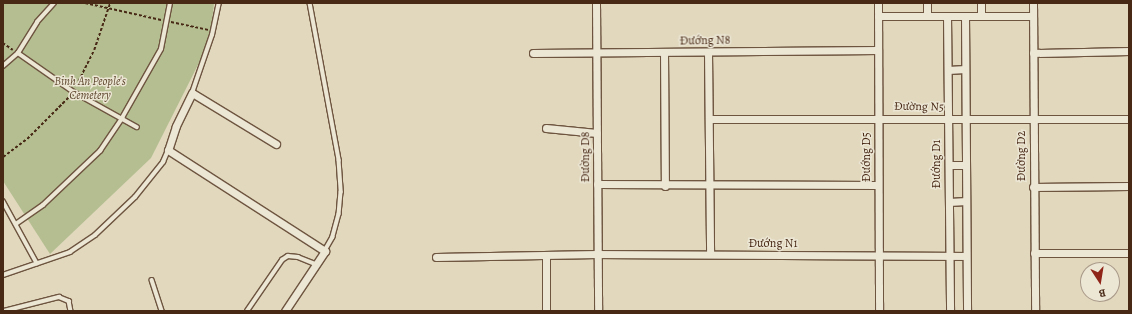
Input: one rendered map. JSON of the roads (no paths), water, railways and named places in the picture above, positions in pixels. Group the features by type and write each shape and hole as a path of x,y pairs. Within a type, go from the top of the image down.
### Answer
{"street":[{"name":"Đường D8","path":"596,3 598,311"},
{"name":"Đướng D5","path":"878,3 879,311"},
{"path":"927,3 927,16"},
{"path":"981,3 981,16"},
{"name":"Đường D2","path":"1033,3 1034,310"},
{"path":"878,16 1033,16"},
{"name":"Đướng D1","path":"948,16 950,311"},
{"path":"965,16 967,311"},
{"name":"Đướng N8","path":"533,53 878,50"},
{"path":"1033,53 1129,51"},
{"path":"664,52 665,186"},
{"path":"708,52 710,254"},
{"path":"948,70 965,69"},
{"path":"276,144 192,93 176,126 168,150 325,251 285,311"},
{"name":"Đường N5","path":"709,118 878,117 966,119 1129,119"},
{"path":"546,128 596,133"},
{"path":"948,165 966,165"},
{"path":"597,184 665,186 878,185"},
{"path":"1033,187 1129,186"},
{"path":"949,202 966,201"},
{"path":"1034,253 1129,253"},
{"name":"Đướng N1","path":"436,257 597,254 966,256"},
{"path":"546,256 546,311"}],"lane":[{"path":"3,66 18,53 37,22 54,3"},
{"path":"16,224 42,205 100,150 122,118 161,48 168,22 170,3"},
{"path":"192,93 212,35 219,3"},
{"path":"310,3 339,160 341,192 340,214 333,237 325,251"},
{"path":"18,53 74,92 137,127"},
{"path":"3,275 70,252 95,234 135,197 163,162 168,150"},
{"path":"3,201 36,263"},
{"path":"247,311 282,260 288,256 298,256 316,264"},
{"path":"152,280 162,311"},
{"path":"4,311 59,297 69,300 71,311"}],"park label":[{"name":"Binh An People's Cemetery","path":"90,89"}]}
